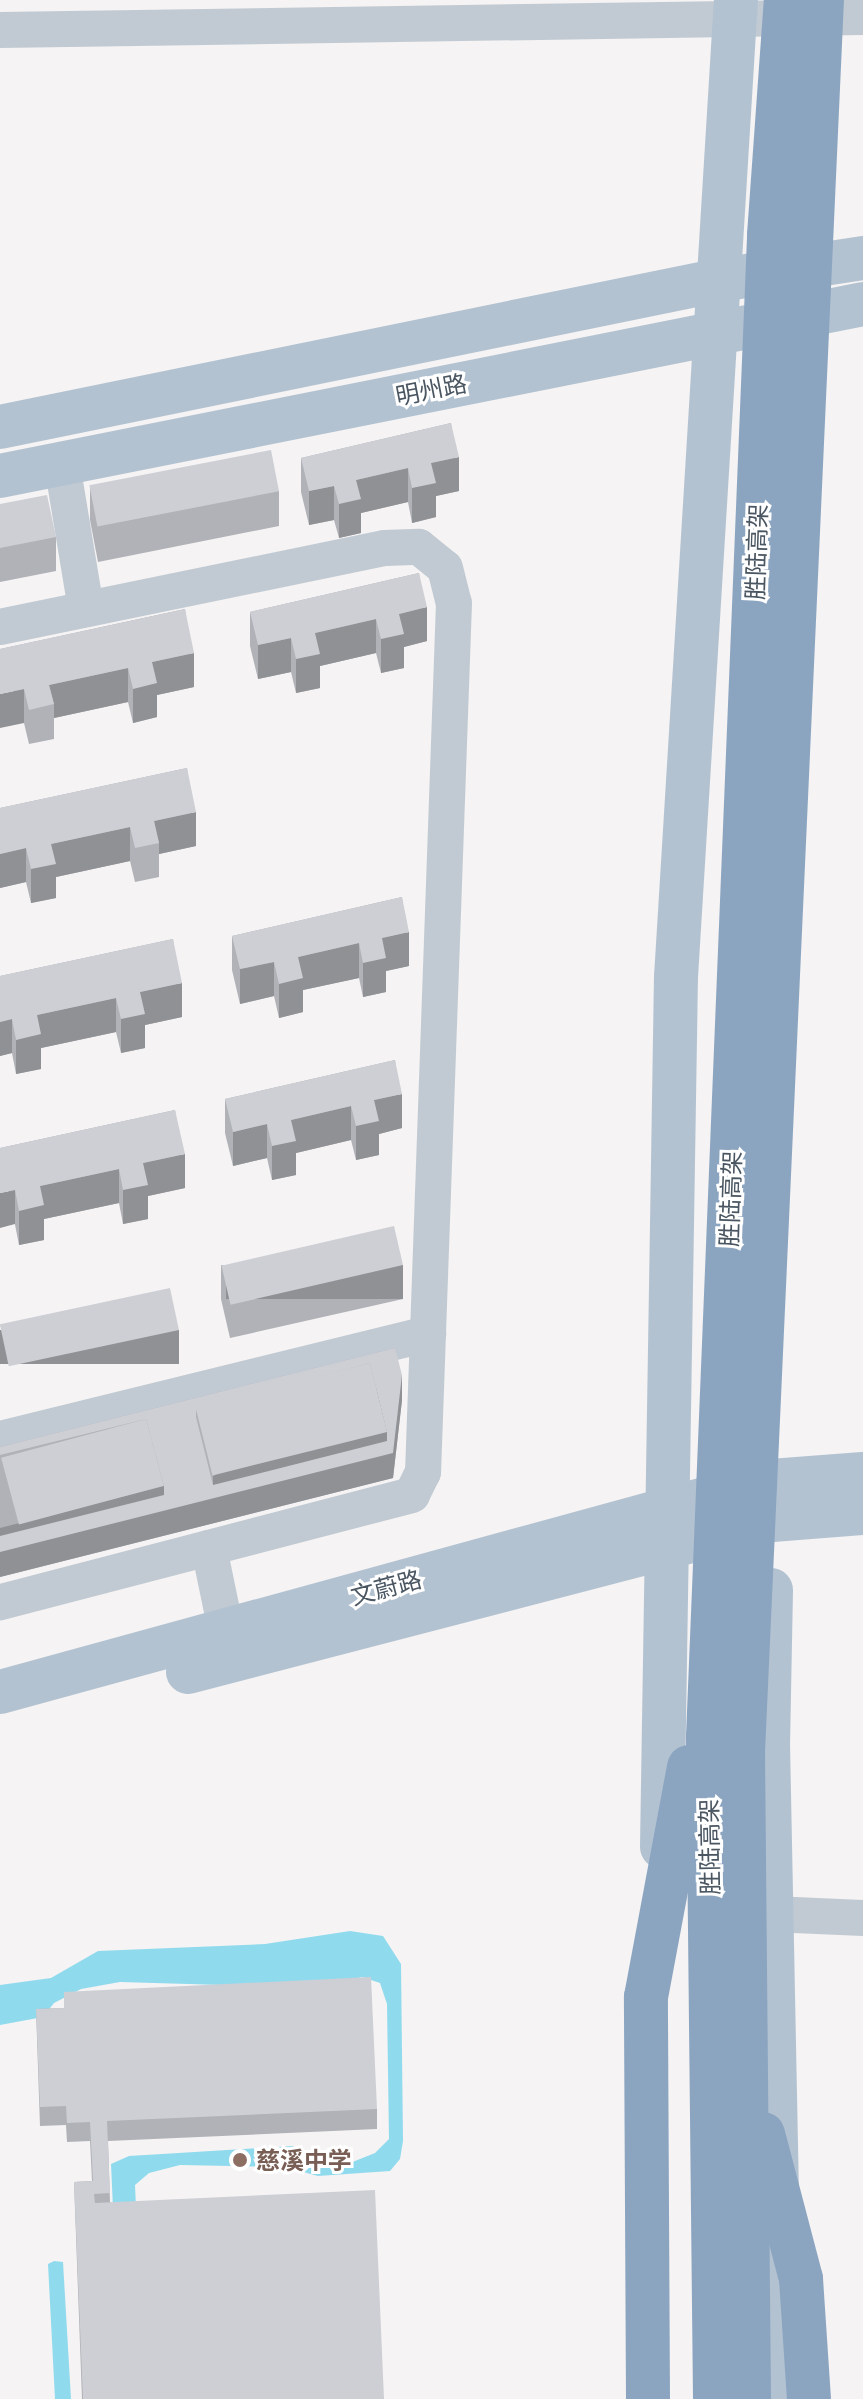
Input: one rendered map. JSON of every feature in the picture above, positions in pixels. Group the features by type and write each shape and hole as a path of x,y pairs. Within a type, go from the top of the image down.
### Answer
{"highway":[{"name":"胜陆高架","path":"715,2399 708,1737 768,251 807,4"},
{"name":"胜陆高架","path":"749,2399 743,1752 807,4"},
{"path":"648,2399 646,1997 712,1643"},
{"path":"746,2068 801,2279 809,2399"}],"main road":[{"path":"781,2399 772,1914 772,1500 794,261 807,4"},
{"path":"666,2399 661,1949 665,1530 676,977 719,330 735,9"},
{"name":"明州路","path":"0,427 720,280 863,258"},
{"name":"明州路","path":"0,476 719,330 863,304"},
{"path":"772,1500 863,1474"},
{"path":"772,1500 863,1513"},
{"name":"文蔚路","path":"0,1720 772,1500"},
{"name":"文蔚路","path":"0,1692 226,1630 665,1530"}],"street":[{"path":"0,30 735,9 807,4 863,17"},
{"path":"62,464 86,609"},
{"path":"0,627 385,548 419,547 445,568 454,603 423,1472 412,1495 0,1602"},
{"path":"0,1439 428,1334"},
{"path":"209,1548 226,1630"},
{"path":"772,1914 863,1918"}],"water":[{"path":"350,1931 383,1936 401,1964 403,2141 400,2159 390,2171 318,2176 285,2167 180,2165 149,2173 135,2185 136,2207 113,2209 111,2164 129,2156 293,2146 314,2160 350,2163 375,2153 389,2139 387,2004 380,1983 362,1977 320,1988 120,1982 81,1989 54,2003 43,2017 0,2025 0,1985 51,1978 98,1951 265,1944"},
{"path":"63,2262 71,2399 55,2399 48,2264"}],"building":[{"path":"451,423 459,457 431,463 436,483 412,488 408,468 356,480 361,499 339,504 334,486 309,491 301,458"},
{"path":"271,450 279,491 97,527 89,485"},
{"path":"47,495 56,537 0,548 0,504"},
{"path":"419,573 427,607 399,614 404,634 381,639 376,619 315,633 320,654 296,659 291,638 258,645 250,612"},
{"path":"185,609 194,653 152,662 157,683 133,689 128,668 49,685 54,704 29,710 24,689 0,694 0,649"},
{"path":"187,768 196,812 154,821 159,843 135,848 130,827 51,844 56,864 31,869 26,848 0,854 0,808"},
{"path":"402,897 409,932 382,938 386,958 363,963 359,943 298,957 303,978 279,984 274,962 240,969 232,936"},
{"path":"173,939 182,983 140,992 145,1014 121,1019 116,998 37,1015 41,1034 16,1040 12,1019 0,1022 0,976"},
{"path":"395,1060 402,1094 374,1100 379,1121 356,1126 351,1106 291,1120 296,1141 272,1146 267,1124 233,1132 225,1099"},
{"path":"175,1110 185,1154 143,1163 148,1185 123,1190 119,1169 40,1186 44,1205 19,1211 15,1190 0,1193 0,1148"},
{"path":"394,1226 403,1265 231,1305 222,1266"},
{"path":"170,1288 179,1330 9,1366 0,1324"},
{"path":"395,1348 402,1375 393,1453 0,1552 0,1536 164,1495 164,1486 146,1419 0,1455 0,1447","holes":["370,1363 387,1441 213,1485 196,1408"]},
{"path":"370,1363 387,1432 213,1475 195,1407"},
{"path":"146,1419 164,1486 19,1524 1,1458"},
{"path":"371,1977 377,2109 107,2121 110,2193 94,2194 95,2203 375,2190 384,2399 83,2399 74,2182 93,2181 90,2122 67,2123 66,2106 40,2107 36,2009 64,2008 64,1992"}],"place":[{"name":"慈溪中学","path":"240,2160"}]}
